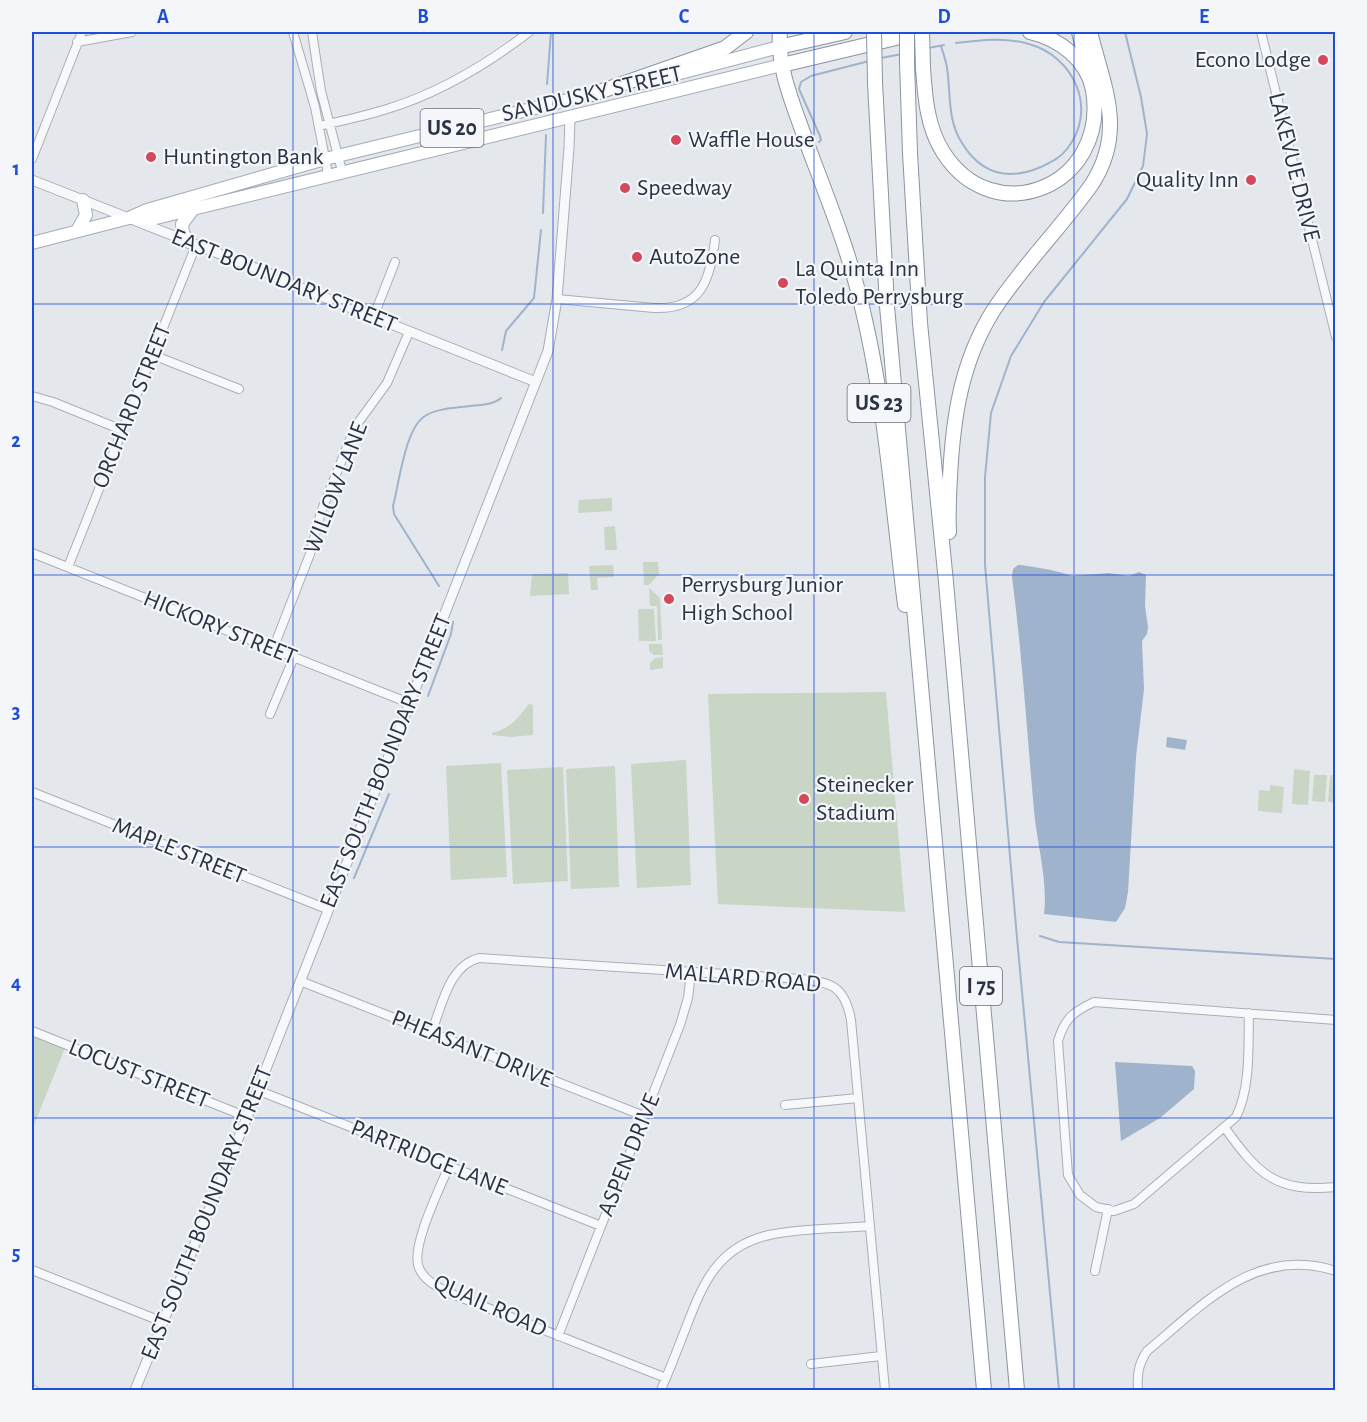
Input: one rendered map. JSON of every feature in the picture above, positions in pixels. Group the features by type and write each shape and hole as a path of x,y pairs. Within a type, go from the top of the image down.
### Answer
{"highway":[{"path":"593,94 725,48 746,32"},
{"path":"779,47 780,32"},
{"name":"US 20","path":"779,47 844,32"},
{"name":"I 75","path":"874,32 887,306 984,1390"},
{"name":"I 75","path":"907,32 910,153 920,323 1017,1390"},
{"path":"924,32 923,68 928,114 932,130 942,151 956,169 974,182 1006,193 1018,193 1044,187 1064,176 1086,150 1093,128 1095,111 1090,77 1079,32"},
{"name":"US 20","path":"782,65 924,32"},
{"path":"1030,32 1062,45 1077,58 1090,77"},
{"path":"945,582 950,552 948,519 954,420 959,393 973,349 1007,291 1092,184 1109,149 1111,118 1090,32"},
{"name":"US 23","path":"779,47 793,103 846,249 867,326 928,771"}],"main road":[{"name":"SANDUSKY STREET","path":"32,243 129,218 147,210 332,158 694,70 779,47"},
{"name":"SANDUSKY STREET","path":"129,218 152,219 328,174 782,65"},
{"path":"570,116 577,108 586,104 672,83 694,70"},
{"path":"76,231 86,215 83,200"},
{"path":"193,243 183,233 182,224 194,208"}],"street":[{"path":"32,159 82,32"},
{"path":"78,42 132,32"},
{"path":"293,32 319,126 332,158 342,171"},
{"path":"312,32 321,91 329,124 332,158 328,174"},
{"path":"319,126 385,110 434,90 486,63 529,32"},
{"name":"LAKEVUE DRIVE","path":"1262,32 1335,337"},
{"name":"EAST SOUTH BOUNDARY STREET","path":"135,1390 247,1117 536,382 552,334 557,299 570,116"},
{"name":"EAST BOUNDARY STREET","path":"32,180 536,382"},
{"path":"557,299 669,309 683,305 696,296 706,281 713,259 715,240"},
{"name":"ORCHARD STREET","path":"68,567 153,355 193,243"},
{"path":"373,318 395,262"},
{"name":"WILLOW LANE","path":"273,649 310,554 321,512 355,428 387,383 409,332"},
{"path":"153,355 239,389"},
{"path":"32,396 53,402 122,430"},
{"name":"HICKORY STREET","path":"32,553 409,703"},
{"path":"270,714 294,657"},
{"name":"MAPLE STREET","path":"32,792 327,909"},
{"name":"MALLARD ROAD","path":"431,1033 457,971 467,962 479,958 817,981 837,989 846,998 849,1009 885,1390"},
{"name":"ASPEN DRIVE","path":"558,1336 686,1009 690,972"},
{"name":"PHEASANT DRIVE","path":"300,981 644,1116"},
{"path":"1249,1013 1243,1103 1236,1117 1134,1204 1114,1210 1096,1207 1080,1195 1068,1175 1058,1041 1063,1026 1075,1011 1094,1002 1249,1013 1335,1020"},
{"name":"LOCUST STREET","path":"32,1031 247,1117"},
{"name":"PARTRIDGE LANE","path":"257,1090 601,1226"},
{"path":"785,1105 858,1098"},
{"path":"1225,1128 1246,1157 1257,1168 1273,1178 1289,1186 1310,1190 1335,1187"},
{"name":"QUAIL ROAD","path":"449,1166 418,1245 417,1262 420,1272 428,1280 447,1292 666,1378"},
{"path":"1095,1271 1108,1209"},
{"path":"661,1390 701,1288 715,1268 734,1250 746,1243 770,1235 870,1226"},
{"path":"1138,1390 1137,1375 1142,1358 1147,1352 1221,1290 1244,1276 1267,1268 1287,1265 1307,1264 1335,1271"},
{"path":"32,1270 163,1322"},
{"path":"811,1364 881,1356"}],"green space":[{"path":"612,498 612,511 578,513 579,500"},
{"path":"615,526 617,550 605,550 604,527"},
{"path":"643,562 658,562 659,574 649,585 644,585"},
{"path":"613,565 614,577 597,578 598,590 591,590 589,566"},
{"path":"568,573 569,594 530,596 532,574"},
{"path":"649,588 660,598 661,640 658,640 657,606 650,606"},
{"path":"638,609 654,609 656,641 639,641"},
{"path":"649,644 662,644 663,655 654,655 649,651"},
{"path":"663,657 663,668 650,670 650,663 655,658"},
{"name":"Steinecker Stadium","path":"886,692 905,912 718,904 708,694"},
{"path":"529,704 533,705 533,735 511,737 492,735 514,722"},
{"path":"686,760 691,885 637,888 631,764"},
{"path":"501,763 507,877 451,880 446,766"},
{"path":"615,766 619,887 571,889 566,769"},
{"path":"563,767 568,881 513,884 507,770"},
{"path":"1294,769 1310,771 1308,805 1292,804"},
{"path":"1314,775 1327,775 1325,802 1312,801"},
{"path":"1330,775 1335,776 1335,803 1328,802"},
{"path":"1270,785 1284,787 1282,813 1258,811 1259,790 1270,791"},
{"path":"32,1035 65,1048 32,1130"}],"water":[{"path":"1018,565 1071,576 1109,573 1129,576 1139,572 1146,575 1145,606 1148,627 1147,634 1142,641 1144,689 1136,757 1128,892 1125,908 1116,922 1044,914 1043,875 1034,810 1012,577 1013,569"},
{"path":"1167,737 1187,740 1185,750 1166,747"},
{"path":"1115,1062 1192,1066 1195,1071 1194,1089 1160,1118 1121,1141"}],"waterway":[{"path":"547,84 551,32"},
{"path":"1059,1390 985,565 985,477 991,413 1011,356 1044,302 1127,199 1143,166 1147,134 1141,97 1125,32"},
{"path":"941,46 947,65 954,125 969,154 978,162 996,172 1017,174 1041,167 1055,160 1067,149 1076,134 1081,118 1081,102 1077,87 1059,60 1029,44 1011,40 956,43"},
{"path":"928,48 944,45"},
{"path":"881,58 902,54"},
{"path":"819,142 820,136 799,89 801,82 811,76 869,61"},
{"path":"543,213 546,135"},
{"path":"502,350 506,331 534,298 541,230"},
{"path":"439,586 394,514 393,506 408,444 418,422 430,413 486,404 501,398"},
{"path":"428,696 451,634 453,622"},
{"path":"354,878 389,794"},
{"path":"1040,936 1059,942 1336,959"}],"place":[{"name":"Econo Lodge","path":"1323,60"},
{"name":"Waffle House","path":"676,140"},
{"name":"Huntington Bank","path":"151,157"},
{"name":"Quality Inn","path":"1251,180"},
{"name":"Speedway","path":"625,188"},
{"name":"AutoZone","path":"637,257"},
{"name":"La Quinta Inn Toledo Perrysburg","path":"783,283"},
{"name":"Perrysburg Junior High School","path":"669,599"},
{"name":"Steinecker Stadium","path":"804,799"}]}
